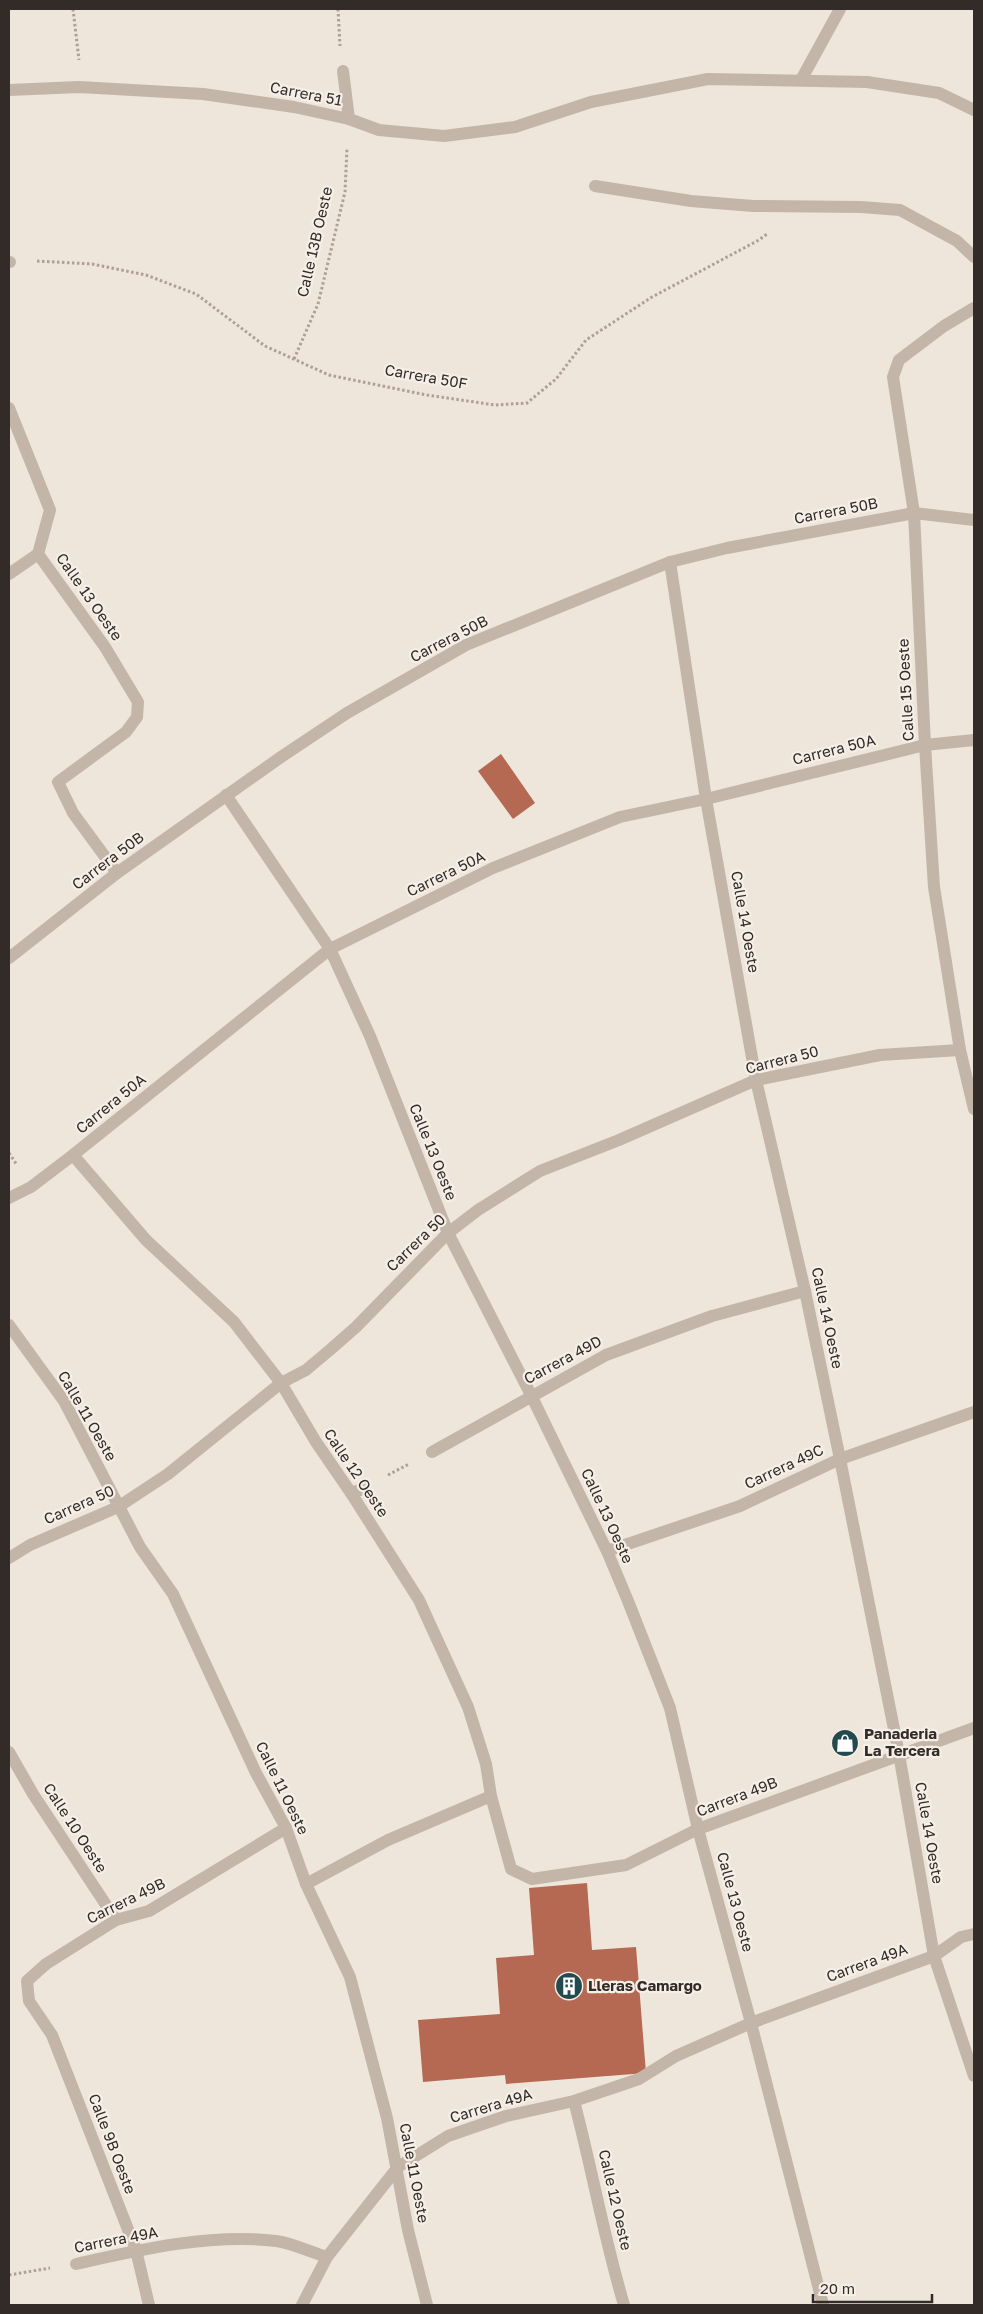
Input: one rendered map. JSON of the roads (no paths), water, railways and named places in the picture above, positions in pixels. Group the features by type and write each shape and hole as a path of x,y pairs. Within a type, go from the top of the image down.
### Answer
{"street":[{"path":"801,80 840,9"},
{"path":"343,71 349,120"},
{"name":"Carrera 51","path":"9,90 79,87 203,94 294,107 349,120 379,130 444,136 515,127 591,102 708,79 867,82 939,93 974,110"},
{"path":"595,186 691,201 753,206 861,207 900,210 957,241 974,257"},
{"name":"Calle 15 Oeste","path":"974,308 899,360 893,377 914,513 924,744 934,887 960,1050 974,1109"},
{"name":"Calle 13 Oeste","path":"9,408 50,510 38,554 105,647 138,702 137,717 126,732 58,782 73,813 117,873"},
{"name":"Carrera 50B","path":"9,958 117,873 226,795 347,713 466,645 670,562 727,548 914,513 974,520"},
{"path":"9,574 38,554"},
{"name":"Calle 14 Oeste","path":"670,562 706,798 756,1080 805,1291 840,1459 899,1754 934,1956 974,2076"},
{"name":"Carrera 50A","path":"9,1198 31,1187 73,1155 330,949 493,868 620,817 706,798 924,744 974,740"},
{"name":"Calle 13 Oeste","path":"226,795 330,949 370,1036 448,1233 531,1395 607,1551 670,1708 698,1829 751,2023 823,2305"},
{"name":"Carrera 50","path":"9,1558 30,1545 118,1507 168,1474 281,1383 306,1370 356,1327 448,1233 478,1210 540,1171 619,1140 756,1080 880,1055 960,1050"},
{"name":"Calle 12 Oeste","path":"73,1155 146,1240 234,1322 281,1383 316,1442 419,1600 468,1707 486,1764 491,1796 511,1869"},
{"name":"Carrera 49D","path":"432,1452 531,1395 606,1355 712,1316 805,1291"},
{"name":"Calle 11 Oeste","path":"9,1325 64,1401 140,1547 173,1594 256,1774 286,1828 306,1884 350,1977 385,2110 398,2167 408,2230 427,2305"},
{"name":"Carrera 49C","path":"607,1551 740,1506 840,1459 974,1412"},
{"path":"351,1493 365,1488"},
{"name":"Carrera 49B","path":"511,1869 532,1879 626,1865 698,1829 974,1728"},
{"name":"Calle 10 Oeste","path":"9,1752 33,1794 116,1920"},
{"path":"306,1884 388,1840 491,1796"},
{"name":"Carrera 49B","path":"29,2001 27,1981 46,1964 116,1920 149,1911 286,1828"},
{"name":"Carrera 49A","path":"76,2264 136,2250 225,2239 277,2241 327,2257 398,2167 448,2136 506,2116 574,2101 639,2079 676,2056 751,2023 934,1956 961,1937 974,1934"},
{"name":"Calle 9B Oeste","path":"29,2001 52,2035 136,2250 150,2305"},
{"name":"Calle 12 Oeste","path":"574,2101 624,2305"},
{"path":"302,2305 327,2257"}],"place":[{"name":"Panaderia La Tercera","path":"845,1743"},
{"name":"Lleras Camargo","path":"569,1986"}]}
